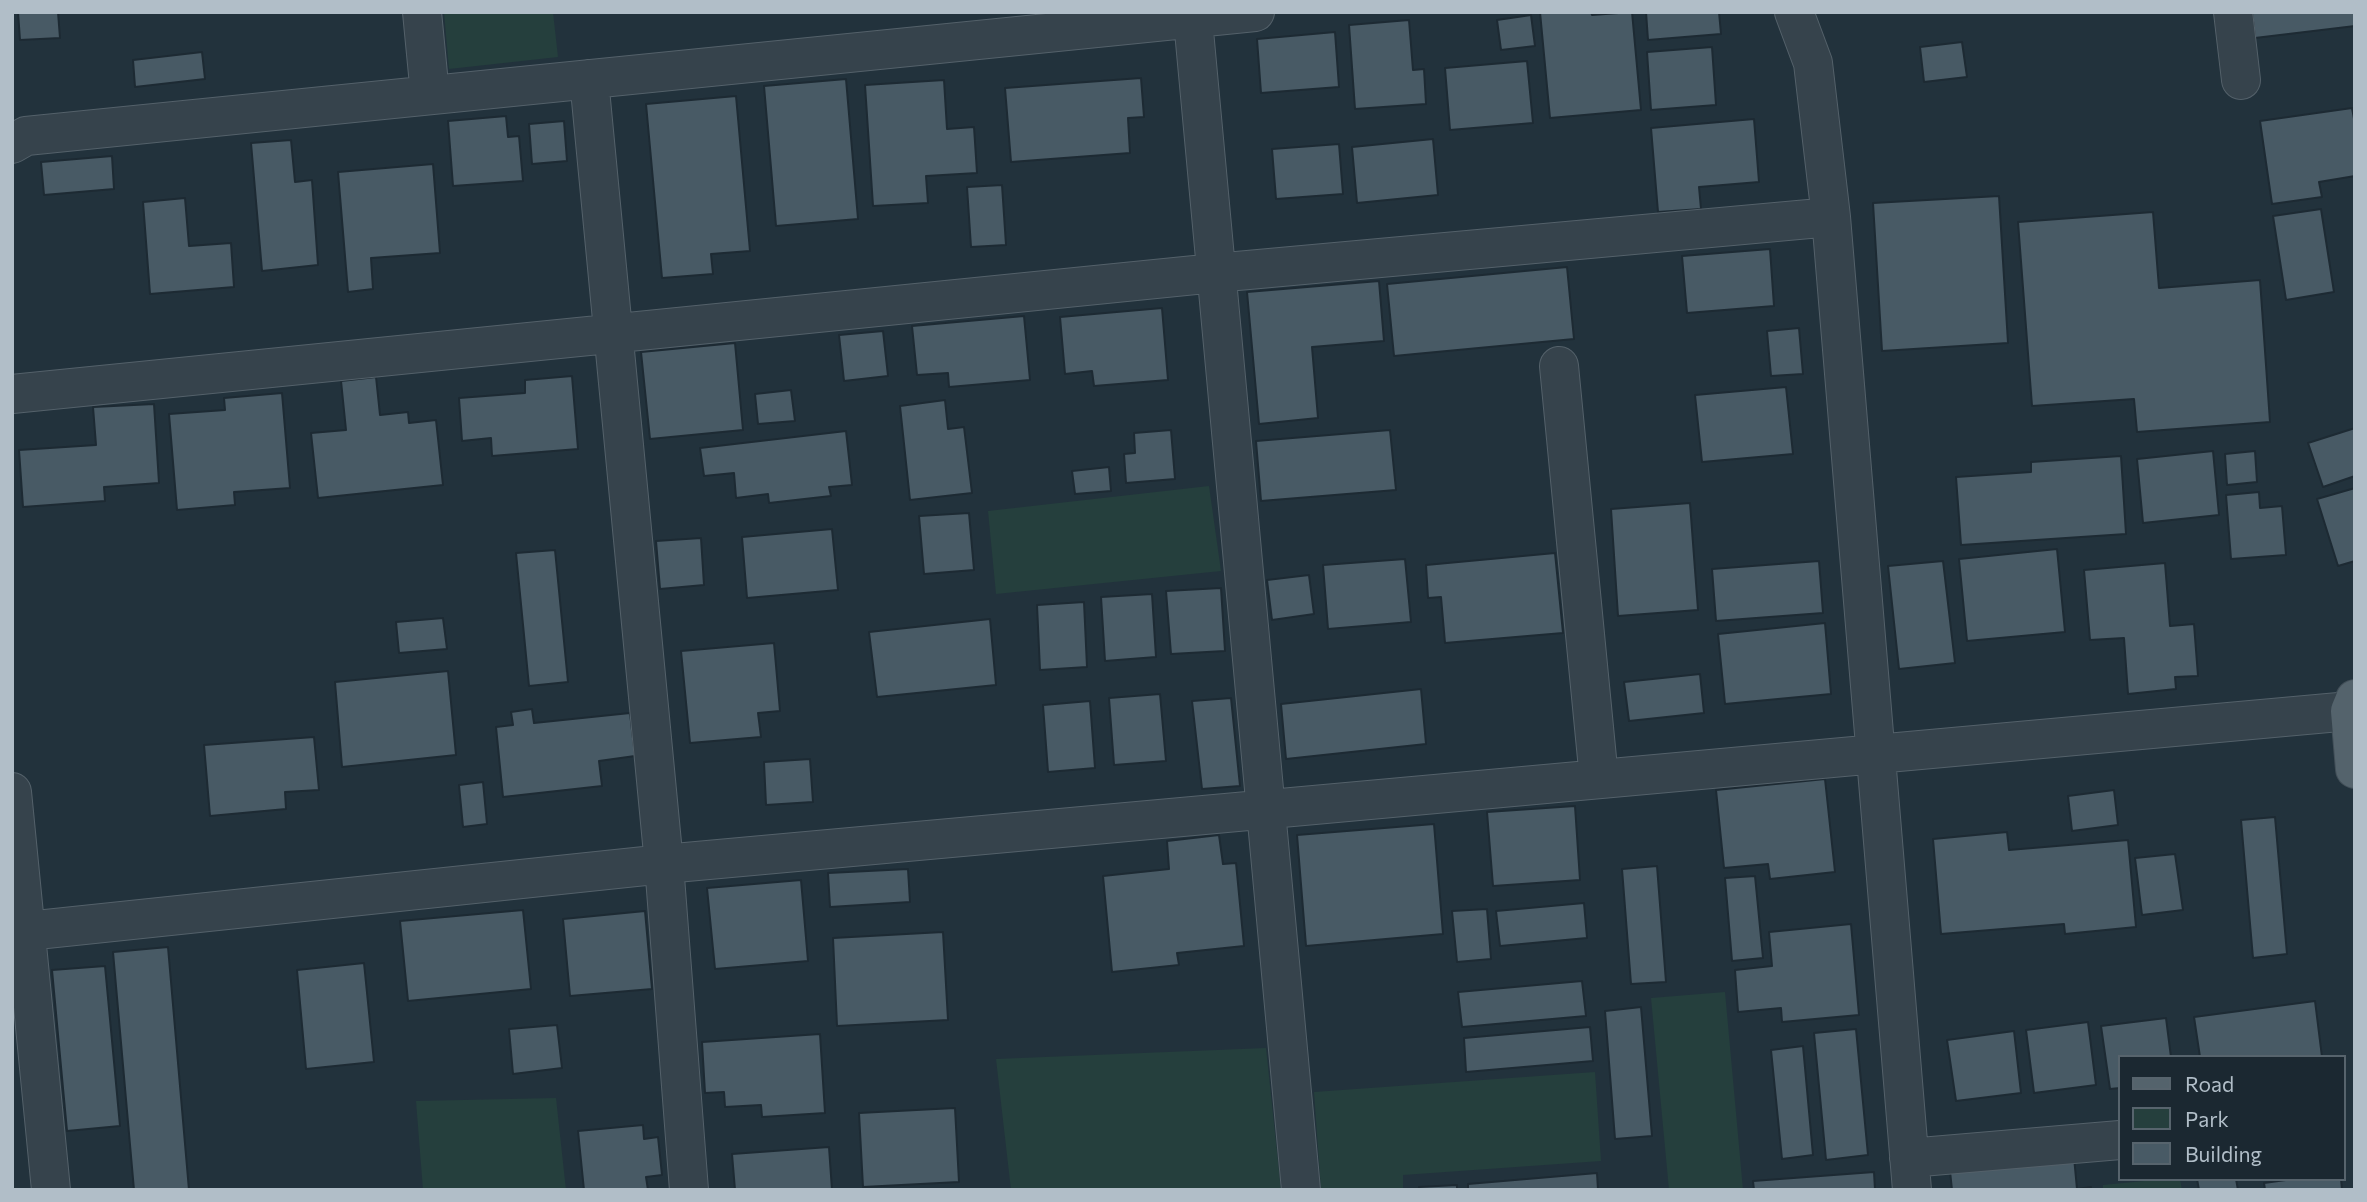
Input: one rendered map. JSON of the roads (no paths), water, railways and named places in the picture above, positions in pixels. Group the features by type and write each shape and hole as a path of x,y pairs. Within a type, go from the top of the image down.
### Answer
{"main road":[{"path":"2352,705 2355,769"}],"street":[{"path":"422,12 430,95"},
{"path":"12,144 26,136 1255,12"},
{"path":"1794,12 1813,63 1831,217 1911,1174 2118,1140"},
{"path":"2233,12 2241,80"},
{"path":"1193,19 1301,1190"},
{"path":"589,79 664,864 689,1190"},
{"path":"12,394 1215,273 1831,217"},
{"path":"1559,366 1599,779"},
{"path":"27,931 664,864 1876,754 2352,705"},
{"path":"12,792 51,1190"}]}
